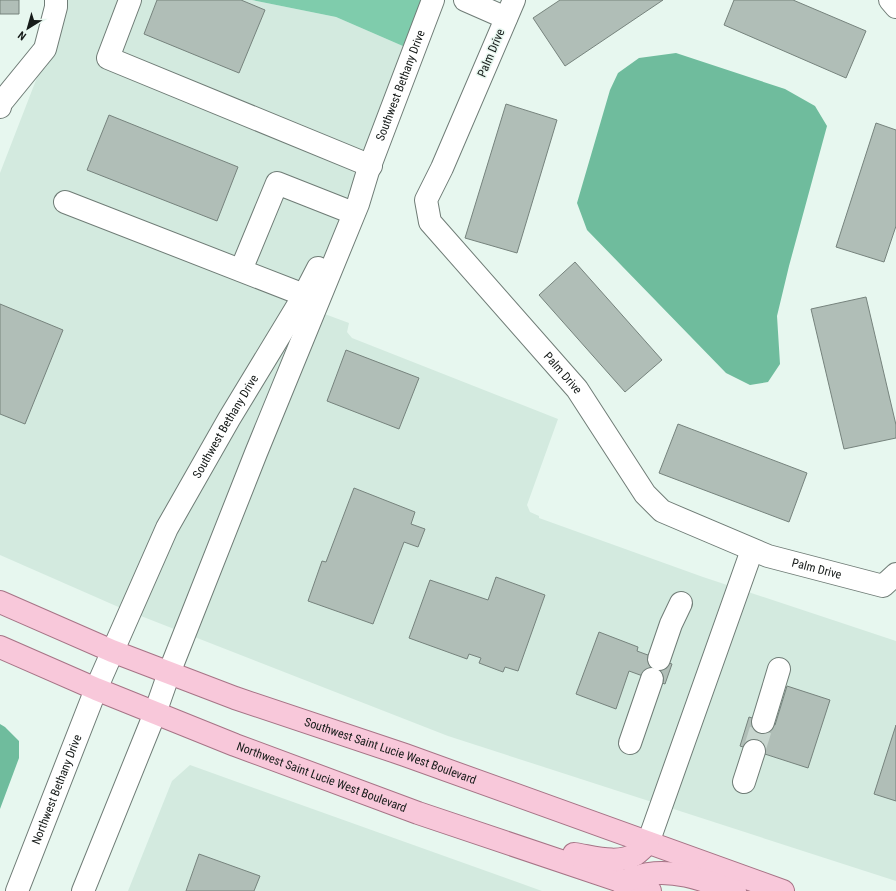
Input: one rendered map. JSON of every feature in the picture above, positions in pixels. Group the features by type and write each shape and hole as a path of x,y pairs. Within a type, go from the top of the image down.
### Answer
{"main road":[{"name":"Southwest Saint Lucie West Boulevard","path":"0,602 112,651 234,698 405,755 783,891"},
{"name":"Northwest Saint Lucie West Boulevard","path":"0,647 96,689 235,745 418,813 650,891"},
{"path":"500,840 603,859 618,860 636,854 648,843"},
{"path":"621,882 648,874 667,873 684,875 736,891"}],"street":[{"path":"0,107 45,50 56,7 56,0"},
{"path":"130,0 108,58 370,169"},
{"name":"Southwest Bethany Drive","path":"156,713 169,673 256,453 358,204 433,0"},
{"name":"Palm Drive","path":"465,0 510,9 442,168 426,200 430,222 577,389 645,494 662,511 768,556 883,586 896,574"},
{"path":"890,0 896,7"},
{"name":"Southwest Bethany Drive","path":"96,689 167,528 229,419 304,295 370,169"},
{"path":"241,270 277,183 348,211"},
{"path":"65,202 304,295"},
{"path":"648,843 752,550"},
{"path":"659,659 671,624 682,603"},
{"path":"763,722 779,669"},
{"path":"630,743 652,679"},
{"name":"Northwest Bethany Drive","path":"17,891 96,689"},
{"path":"83,891 156,713"},
{"path":"744,782 754,751"}],"shaded area":[{"path":"67,0 252,0 336,17 412,50 303,306 349,323 347,332 352,338 558,419 527,505 530,512 539,516 539,518 703,577 896,641 896,881 448,736 123,609 0,555 0,173"},
{"path":"252,0 434,0 412,50 336,17"},
{"path":"676,53 785,89 815,106 827,126 777,316 780,364 768,382 750,385 726,373 587,230 577,203 610,90 618,73 639,58"},
{"path":"0,724 19,741 19,758 0,809"},
{"path":"190,765 542,891 128,891 172,781"}],"building":[{"path":"0,0 19,0 19,14 0,14"},
{"path":"157,0 241,0 265,10 239,73 144,34"},
{"path":"560,0 663,0 565,66 533,18"},
{"path":"734,0 793,0 866,31 846,78 724,25"},
{"path":"506,104 557,120 517,253 465,238"},
{"path":"109,115 238,167 217,221 87,170"},
{"path":"876,123 896,130 896,226 884,262 836,247"},
{"path":"575,262 662,360 625,392 539,295"},
{"path":"866,297 896,425 896,438 844,449 811,309"},
{"path":"0,304 63,330 25,424 0,414"},
{"path":"346,350 419,378 399,429 327,401"},
{"path":"678,424 807,473 789,522 659,473"},
{"path":"354,488 415,512 411,524 425,529 418,547 404,542 373,624 308,601 322,561 326,562"},
{"path":"496,577 545,595 518,671 505,667 503,672 479,663 481,658 469,654 467,659 409,638 430,580 488,600"},
{"path":"599,632 638,647 637,651 672,664 665,684 629,671 616,709 576,694"},
{"path":"787,686 830,700 808,768 740,746 749,717 775,725"},
{"path":"896,725 896,801 874,794"},
{"path":"199,854 260,876 254,891 186,891"}],"tunnel":[{"path":"754,751 763,722"}]}
